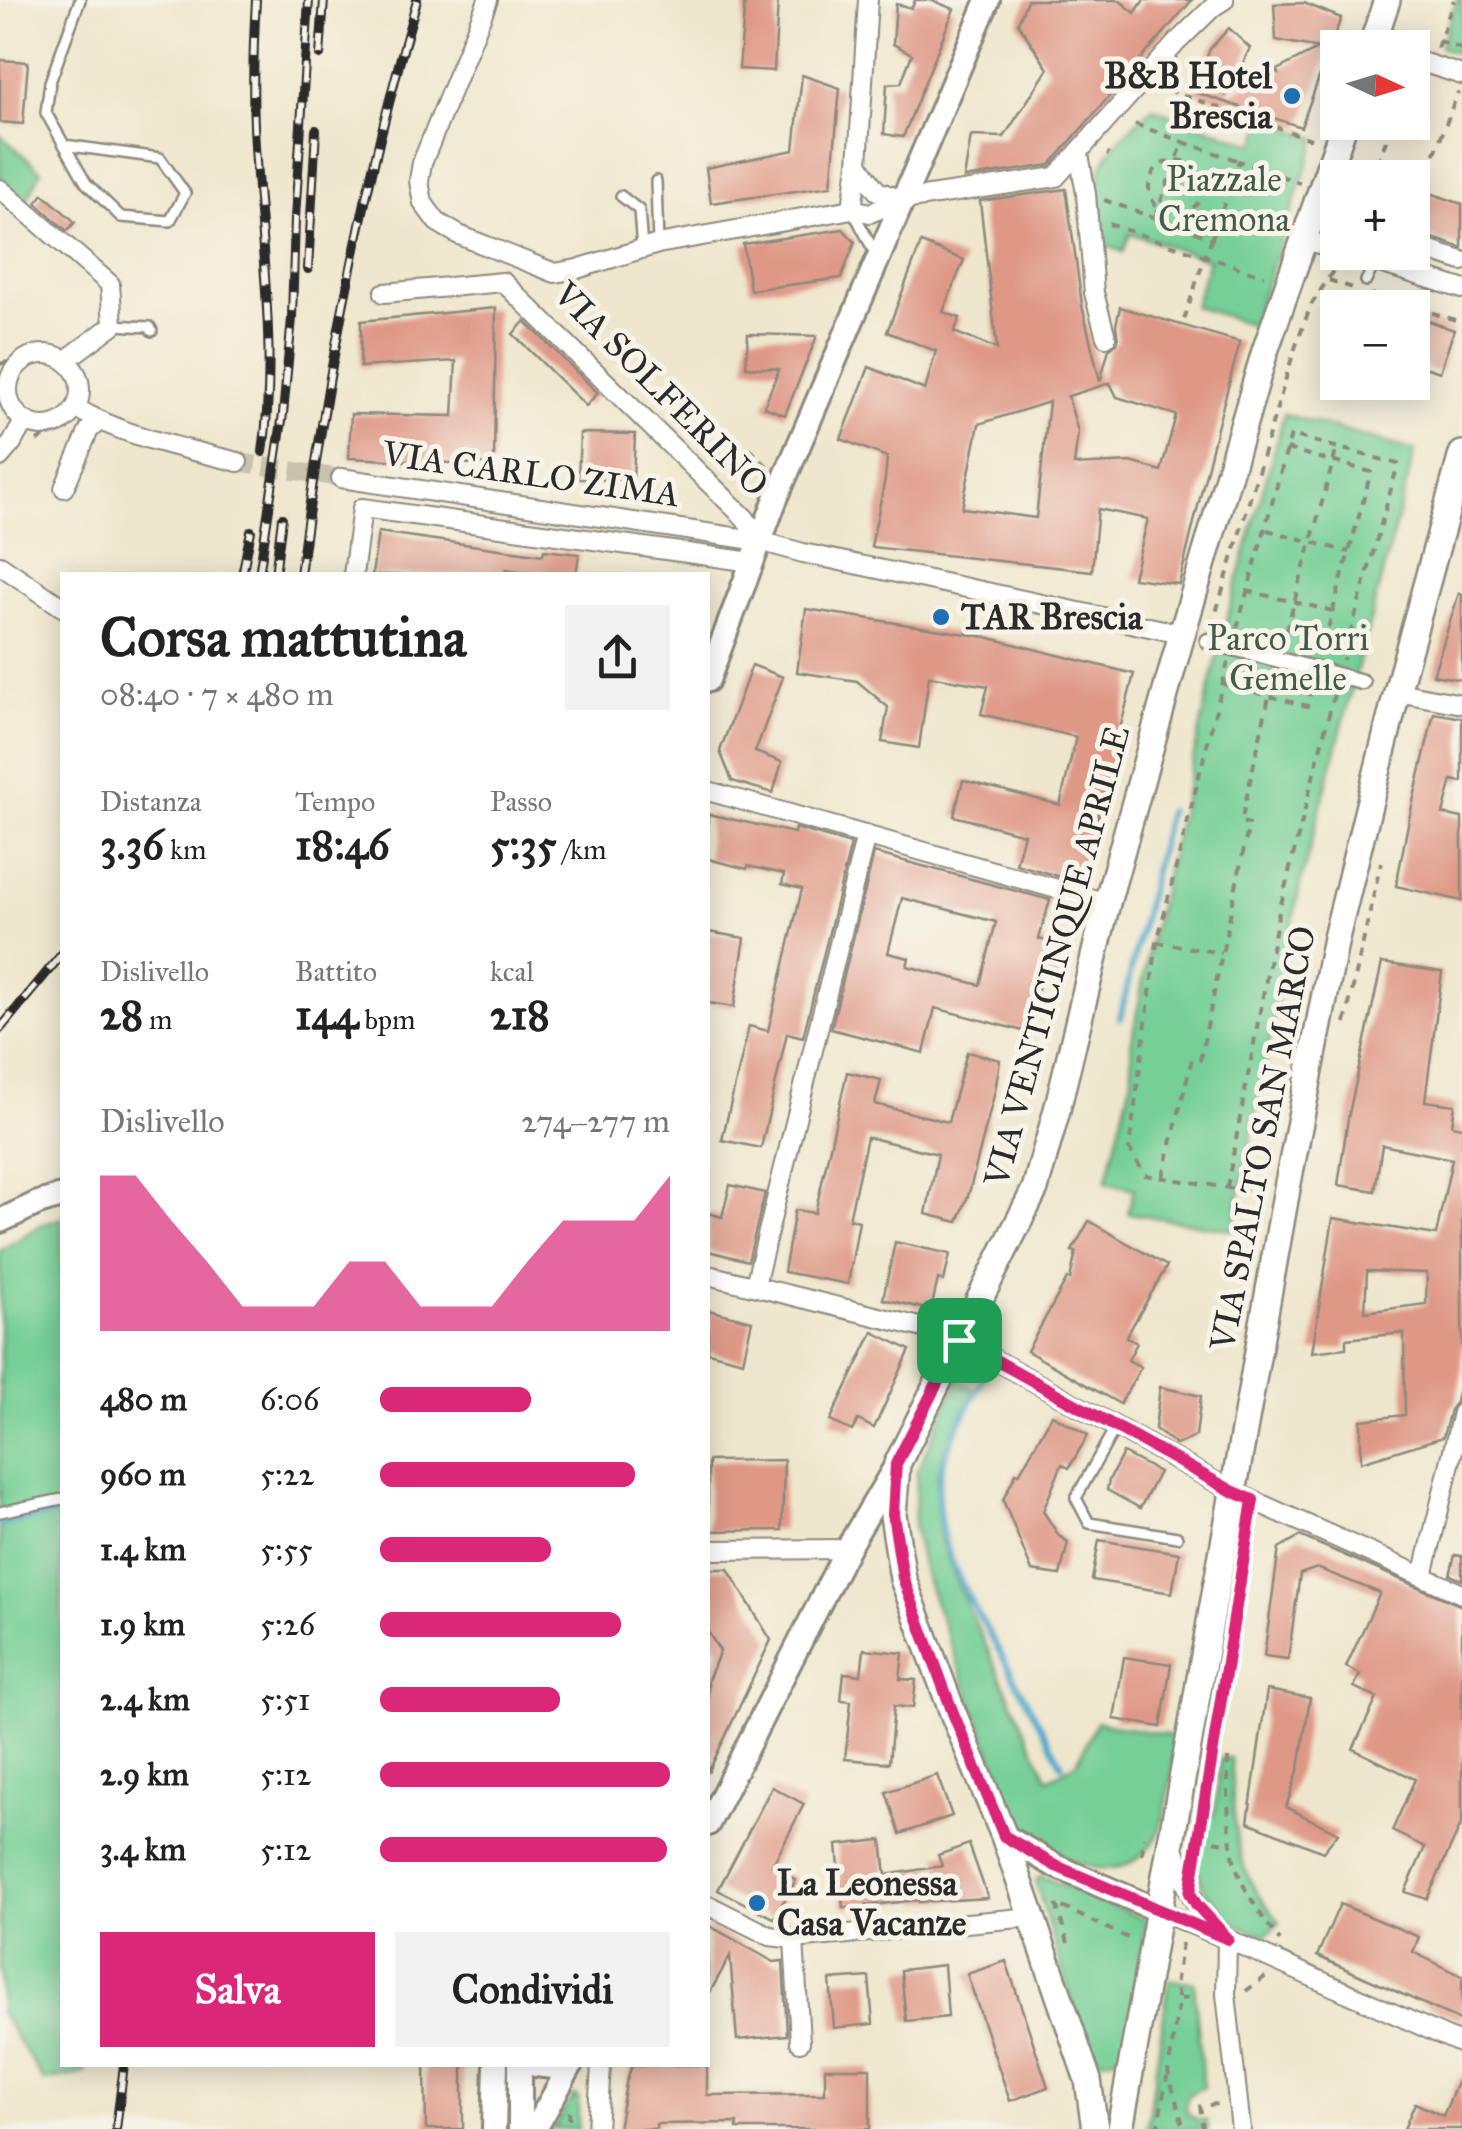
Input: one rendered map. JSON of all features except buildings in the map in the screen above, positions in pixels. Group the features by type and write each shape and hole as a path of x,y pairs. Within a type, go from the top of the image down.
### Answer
{"main road":[{"path":"1378,30 1387,0"},
{"name":"VIA VENTICINQUE APRILE","path":"1096,2129 1088,2080 1004,1836 903,1578 893,1514 896,1464 1034,1189 1107,903 1182,634 1265,350 1338,140"},
{"name":"VIA SPALTO SAN MARCO","path":"1120,2129 1288,1182 1336,938 1462,454"},
{"path":"1082,2066 1110,2073 1133,2064"}],"street":[{"name":"VIA SOLFERINO","path":"488,0 422,163 419,181 424,204 437,222 459,235 556,273 650,246 852,208 870,212 903,200"},
{"path":"852,208 868,0"},
{"name":"VIA SOLFERINO","path":"756,552 988,0"},
{"path":"858,164 877,191 903,200 1056,177 1177,42 1224,0"},
{"path":"1430,67 1461,81"},
{"path":"1079,154 1094,293 1106,337"},
{"path":"0,189 110,284 112,325 60,354 44,353 22,360 9,380 4,391 24,421 47,426 68,417 76,408 80,382 60,354"},
{"path":"1312,214 1320,216"},
{"path":"1303,239 1320,248"},
{"path":"1430,251 1462,261"},
{"path":"1401,270 1462,289"},
{"name":"VIA SOLFERINO","path":"384,293 504,282 744,518 756,552"},
{"path":"76,408 98,422 238,462"},
{"path":"0,458 24,421"},
{"path":"64,488 89,430 98,422"},
{"name":"VIA CARLO ZIMA","path":"341,478 756,552"},
{"name":"VIA CARLO ZIMA","path":"353,572 362,508 756,552 802,553 1182,634"},
{"path":"710,675 756,552"},
{"path":"0,565 60,606"},
{"path":"1208,640 1362,682"},
{"path":"1397,692 1462,704"},
{"path":"710,792 1107,903"},
{"path":"755,1286 866,835"},
{"path":"0,1221 60,1197"},
{"path":"710,1275 959,1340 1232,1491 1462,1594"},
{"path":"1423,1576 1461,1423"},
{"path":"710,1820 847,1549 896,1464"},
{"path":"710,1550 847,1549"},
{"name":"VIA SPALTO SAN MARCO","path":"1004,1836 1056,1866 1462,2044"},
{"name":"VIA SPALTO SAN MARCO","path":"1172,1843 1196,1904 1228,1939"},
{"path":"710,1906 770,1936 794,1940 1032,1917"},
{"path":"1228,1939 1226,1994 1241,2129"},
{"path":"794,1940 800,2042"},
{"path":"494,2129 496,2067"},
{"path":"520,2067 520,2129"},
{"path":"535,2129 570,2067"},
{"path":"597,2129 601,2067"}],"lane":[{"path":"64,145 160,158 186,193 170,221 121,217 86,183 46,114 50,82 80,0"},
{"path":"650,246 656,181"},
{"path":"621,196 639,210 650,246"},
{"path":"852,208 878,259"},
{"path":"1366,281 1371,270"},
{"path":"112,325 150,327 152,331"},
{"path":"1116,1426 1076,1498 1088,1523 1177,1537"},
{"path":"0,1512 60,1499"}],"path":[{"path":"1454,0 1438,44 1462,49"},
{"path":"1430,165 1461,81"},
{"path":"1168,90 1311,140"},
{"path":"1135,124 1301,184"},
{"path":"1154,217 1183,142"},
{"path":"1177,160 1197,168 1204,184 1203,194 1193,209 1176,215 1159,208 1150,193 1152,174 1164,162 1177,160"},
{"path":"1184,320 1239,161"},
{"path":"1086,194 1212,238"},
{"path":"1102,222 1264,276"},
{"path":"1208,640 1294,350 1311,306 1333,270"},
{"path":"1328,280 1462,322"},
{"path":"0,364 31,354 60,354"},
{"path":"1227,1187 1278,916 1338,676 1398,464 1291,435 1222,684 1157,942 1129,1148 1145,1174 1255,1192"},
{"path":"1163,1176 1192,1059 1200,1060 1249,824 1241,822 1268,696 1337,448"},
{"path":"750,449 762,462"},
{"path":"1222,684 1308,706 1371,472 1287,449"},
{"path":"1265,530 1349,552"},
{"path":"1248,591 1333,612"},
{"path":"1342,1036 1380,864"},
{"path":"1157,942 1222,953"},
{"path":"1190,1893 1220,1712"},
{"path":"1228,1758 1236,1867 1280,1942"},
{"path":"1142,1854 1144,1837"},
{"path":"1199,1838 1233,1844"},
{"path":"1068,1942 1056,1904 1128,1938"},
{"path":"1157,2129 1179,2000 1175,1985 1185,1922"},
{"path":"1126,1952 1131,1926"},
{"path":"1244,1992 1266,1976"},
{"path":"1179,2000 1196,1997"},
{"path":"1168,2072 1184,2129"},
{"path":"1203,2129 1200,2106 1218,2104"},
{"path":"565,2109 570,2112 570,2129"}],"green space":[{"path":"1457,0 1462,0 1462,55 1440,47"},
{"name":"Piazzale Cremona","path":"1152,108 1255,144 1265,120 1317,138 1252,325 1194,306 1209,260 1130,233 1123,252 1106,245 1098,195 1103,164 1116,143"},
{"path":"0,135 41,171 26,202 0,178"},
{"name":"Parco Torri Gemelle","path":"1284,414 1415,451 1300,885 1233,1230 1128,1213 1134,1189 1106,1182 1132,1077 1131,1045 1150,943 1220,644"},
{"path":"60,1219 60,2067 86,2067 85,2073 44,2081 0,2012 0,1251 41,1225"},
{"path":"958,1380 975,1390 944,1452 937,1478 941,1542 1048,1779 1077,1763 1096,1722 1178,1737 1157,1837 1127,1864 1111,1868 1077,1862 1060,1855 1018,1823 924,1574 914,1528 917,1471"},
{"path":"1221,1758 1231,1758 1235,1828 1245,1869 1280,1922 1266,1936 1228,1921 1203,1888 1195,1862 1200,1817 1215,1813"},
{"path":"1041,1876 1147,1920 1125,2055 1103,2060 1087,2052 1035,1881"},
{"path":"1169,1980 1194,1982 1203,2087 1188,2095 1186,2105 1191,2116 1206,2120 1208,2129 1147,2129"},
{"path":"574,2095 578,2098 578,2129 553,2129"}],"waterway":[{"path":"1120,1018 1168,811"},
{"path":"984,1377 943,1463 938,1500 941,1524 966,1592 1062,1765"},
{"path":"0,1524 60,1513"}],"tunnel":[{"path":"238,462 341,478"}],"railway":[{"path":"256,0 254,128 268,337 263,452"},
{"path":"259,572 283,414 292,318 309,0"},
{"path":"320,55 324,0"},
{"path":"300,572 347,285 379,142 417,0"},
{"path":"308,269 316,130"},
{"path":"275,572 282,518"},
{"path":"243,572 251,531"},
{"path":"0,1029 60,956"},
{"path":"116,2129 124,2067"}],"place":[{"name":"B&B Hotel Brescia","path":"1292,96"},
{"name":"TAR Brescia","path":"941,617"},
{"name":"La Leonessa Casa Vacanze","path":"757,1903"}],"route":[{"path":"959,1340 1253,1500 1190,1893 1228,1939 1056,1866 1004,1836 903,1578 893,1514 896,1464 959,1340"}]}
